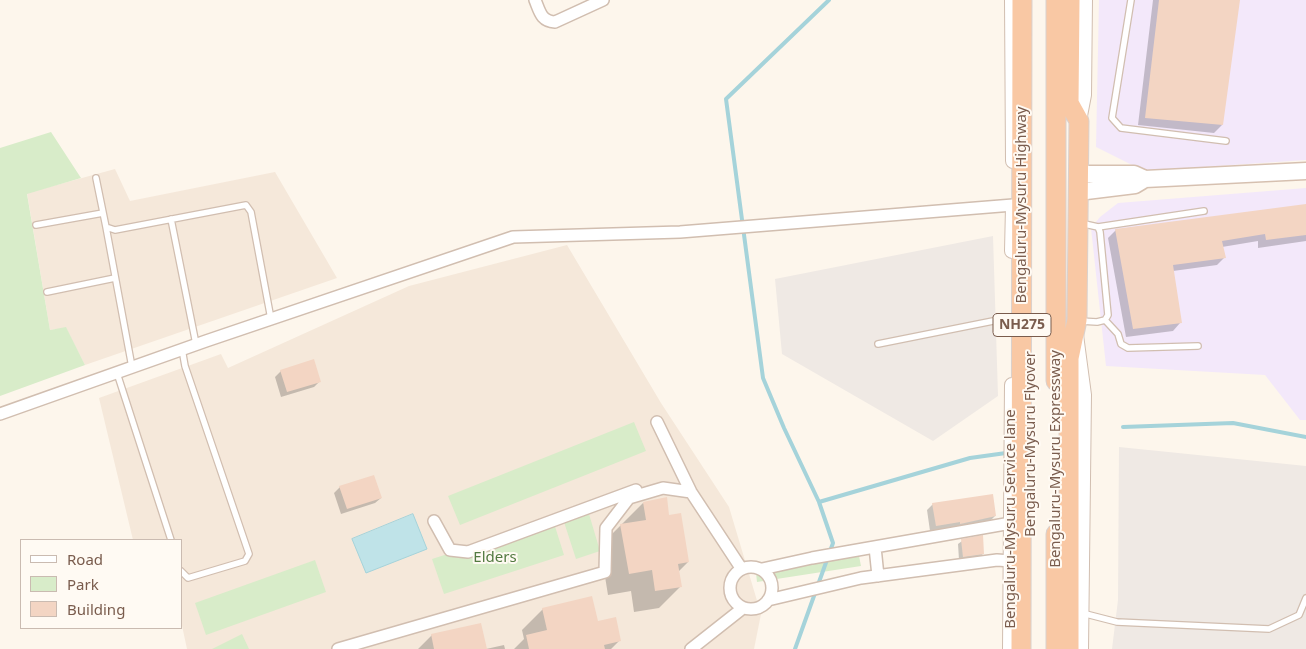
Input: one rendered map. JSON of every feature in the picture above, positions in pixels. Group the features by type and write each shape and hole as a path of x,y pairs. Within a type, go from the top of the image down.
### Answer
{"highway":[{"name":"Bengaluru-Mysuru Highway","path":"1021,649 1022,0"},
{"name":"Bengaluru-Mysuru Flyover","path":"1030,649 1031,0"},
{"name":"Bengaluru-Mysuru Expressway","path":"1056,0 1056,649"},
{"name":"Bengaluru-Mysuru Expressway","path":"1070,0 1069,103 1078,121 1075,325 1069,358 1070,649"}],"main road":[{"path":"1078,183 1134,174 1145,179 1306,171"}],"street":[{"path":"535,0 542,17 547,22 555,22 600,1"},
{"name":"Bengaluru-Mysuru Service lane","path":"1010,649 1013,317 1012,0"},
{"name":"Bengaluru-Mysuru Expressway","path":"1078,121 1084,95 1085,0"},
{"path":"0,414 196,344 513,237 693,231 1013,205"},
{"name":"Bengaluru-Mysuru Expressway","path":"1075,325 1084,395 1081,649"},
{"path":"657,422 690,492 741,568"},
{"path":"434,521 450,550 468,552 657,482 663,488"},
{"path":"338,649 605,572 606,528 629,498 663,488 690,492"},
{"path":"743,608 732,599 729,585 736,572 741,568 748,566 762,569 812,558 1010,523"},
{"path":"875,547 878,576"},
{"path":"689,648 743,608 757,608 768,600 811,588 861,578 996,560 1011,561"},
{"path":"762,569 771,580 772,593 768,600"}],"lane":[{"path":"1131,0 1112,118 1116,124 1121,128 1226,141"},
{"path":"96,178 132,367"},
{"path":"106,227 115,230 246,206 251,212 271,319"},
{"path":"1078,222 1098,227 1204,211"},
{"path":"36,225 103,213"},
{"path":"171,219 196,344"},
{"path":"1098,227 1108,308 1106,320"},
{"path":"47,292 115,278"},
{"path":"878,344 1013,317"},
{"path":"1075,325 1106,320"},
{"path":"1106,320 1118,334 1121,344 1128,348 1198,346"},
{"path":"182,349 185,366 249,554 245,561 188,578 182,572"},
{"path":"117,372 171,539"},
{"path":"1082,613 1118,622 1272,629 1299,615 1306,598"}],"shaded area":[{"path":"1099,0 1306,0 1306,160 1144,171 1096,147"},
{"path":"115,169 130,201 275,172 337,278 85,365 66,328 50,330 27,193"},
{"path":"1306,188 1306,420 1300,420 1265,375 1106,366 1091,228 1100,217 1118,203"},
{"path":"993,236 998,396 933,441 782,354 775,279"},
{"path":"567,245 661,403 729,507 761,614 754,649 187,649 182,626 182,539 133,539 99,398 221,354 228,368 409,286"},
{"path":"1119,447 1306,466 1306,649 1112,649 1118,600"}],"green space":[{"path":"51,132 81,178 27,194 50,330 66,327 85,365 0,396 0,148"},
{"path":"634,422 646,451 460,525 448,496"},
{"path":"589,514 600,551 576,559 564,522"},
{"name":"Elders","path":"553,520 564,555 444,594 432,559"},
{"path":"859,556 861,566 757,582 756,573"},
{"path":"315,560 326,592 206,635 195,603"},
{"path":"242,634 249,649 212,649"}],"water":[{"path":"413,514 427,549 366,573 352,539"}],"building":[{"path":"1159,0 1240,0 1223,125 1145,118"},
{"path":"1306,204 1306,235 1266,240 1265,234 1222,241 1226,258 1173,265 1182,323 1133,329 1115,229"},
{"path":"314,359 321,382 287,392 280,370"},
{"path":"374,475 382,498 347,509 339,486"},
{"path":"993,494 996,516 960,524 960,522 936,526 932,503"},
{"path":"667,497 669,515 681,513 689,562 678,564 682,587 655,591 652,570 629,574 620,524 646,520 643,502"},
{"path":"983,535 984,554 963,557 961,539"},
{"path":"592,596 598,621 616,617 621,641 604,645 605,649 529,649 526,635 547,630 542,608"},
{"path":"481,623 487,649 434,649 431,634"}],"waterway":[{"path":"795,649 833,543 819,502 763,378 726,99 829,0"},
{"path":"1123,427 1233,423 1306,437"},
{"path":"819,502 970,458 1006,453"}]}
